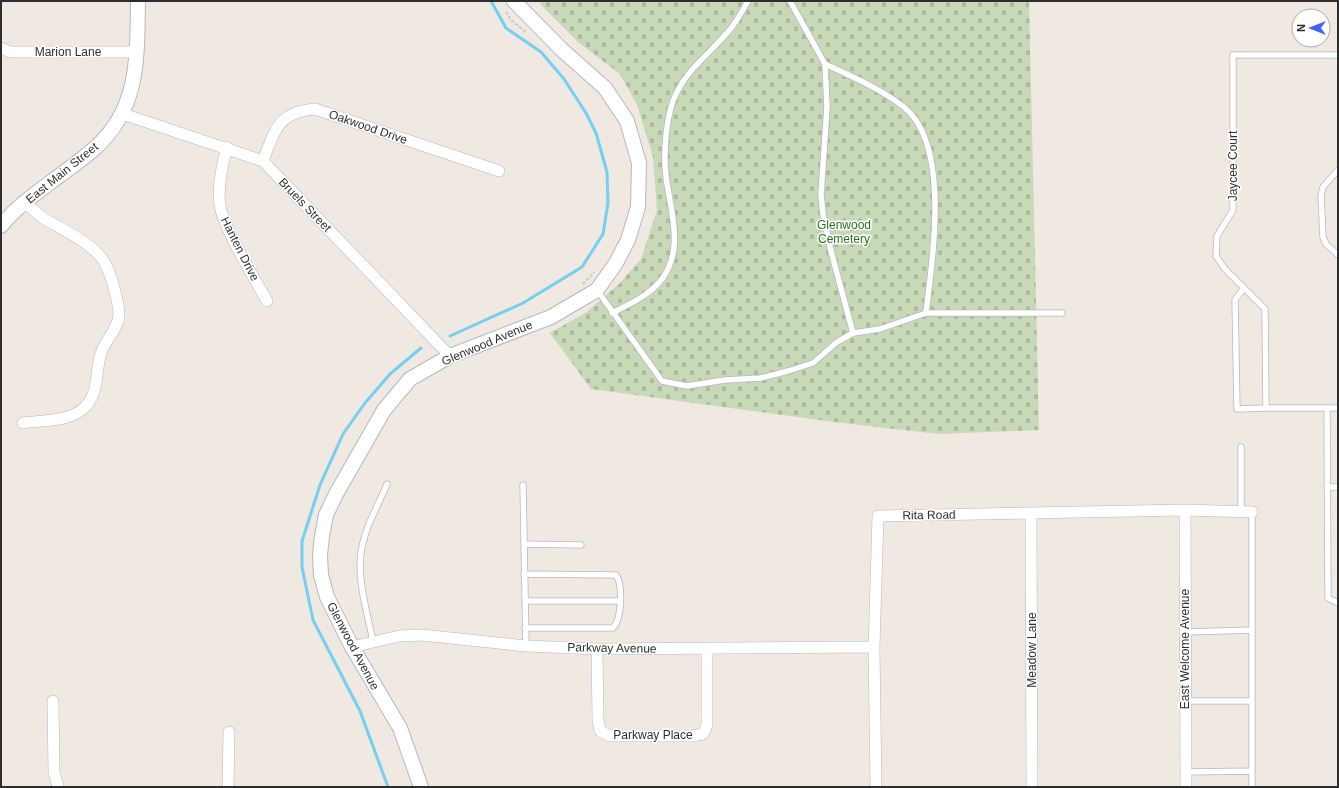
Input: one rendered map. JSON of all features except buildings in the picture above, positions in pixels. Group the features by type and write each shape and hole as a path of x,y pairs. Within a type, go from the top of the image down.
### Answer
{"street":[{"name":"East Main Street","path":"1,226 24,202 95,147 123,114 133,84 137,52 138,1"},
{"name":"Glenwood Avenue","path":"421,787 400,728 352,647 327,597 321,575 322,536 326,515 336,494 384,410 410,379 450,356 551,317 596,290 616,263 628,240 638,207 639,163 627,120 605,88 509,4"},
{"name":"Marion Lane","path":"1,48 10,52 137,52"},
{"name":"Oakwood Drive","path":"263,161 276,128 299,110 315,109 499,170"},
{"name":"Bruels Street","path":"123,114 227,147 263,161 450,356"},
{"name":"Hanten Drive","path":"227,147 219,188 220,205 226,224 267,301"},
{"path":"23,422 65,417 75,414 85,407 95,389 100,355 119,317 118,308 106,266 102,259 94,250 42,216 24,202"},
{"name":"Rita Road","path":"876,787 874,647 878,516 1185,510 1252,512"},
{"name":"East Welcome Avenue","path":"1185,510 1186,787"},
{"name":"Meadow Lane","path":"1032,513 1032,787"},
{"name":"Parkway Avenue","path":"352,647 398,636 422,635 526,646 597,649 874,647"},
{"name":"Parkway Place","path":"597,649 598,720 600,731 610,736 692,736 703,734 707,725 707,649"},
{"path":"53,701 54,772 58,787"},
{"path":"228,787 229,732"}],"lane":[{"path":"612,313 643,297 662,279 673,258 676,235 666,174 666,128 677,92 699,62 732,27 748,1"},
{"path":"790,1 825,64 827,107 821,195 823,215 853,333"},
{"name":"Jaycee Court","path":"1266,408 1264,309 1225,269 1216,256 1218,236 1233,210 1233,55 1338,55"},
{"path":"825,64 868,85 905,108 920,126 928,142 931,160 936,226 926,313"},
{"path":"1338,170 1323,187 1321,196 1323,237 1326,244 1338,255"},
{"path":"1244,288 1235,300 1236,409 1338,408"},
{"path":"596,290 662,381 687,386 761,378 788,371 813,363 837,342 853,333 880,329 926,313 1062,313"},
{"path":"1327,408 1328,598 1338,603"},
{"path":"1241,447 1241,512"},
{"path":"373,642 362,579 361,553 368,529 387,484"},
{"path":"523,485 526,646"},
{"path":"1327,487 1338,487"},
{"path":"1252,512 1252,787"},
{"path":"524,544 581,545"},
{"path":"524,574 616,575 619,580 620,601 619,618 613,628 525,628"},
{"path":"525,601 620,601"},
{"path":"1185,632 1252,630"},
{"path":"1186,701 1252,701"},
{"path":"1186,772 1252,771"}],"path":[{"path":"509,4 512,20 530,35"},
{"path":"582,285 595,271"}],"green space":[{"name":"Glenwood Cemetery","path":"540,1 1029,1 1039,430 939,434 842,423 591,389 550,333 585,313 620,283 641,259 657,210 653,157 637,105 620,74 578,42 541,5"}],"waterway":[{"path":"450,336 523,303 582,267 603,234 608,203 607,172 596,133 586,113 564,79 541,52 506,28 491,1"},
{"path":"388,787 360,711 313,620 302,567 302,541 320,485 343,434 365,403 390,374 421,348"}]}
